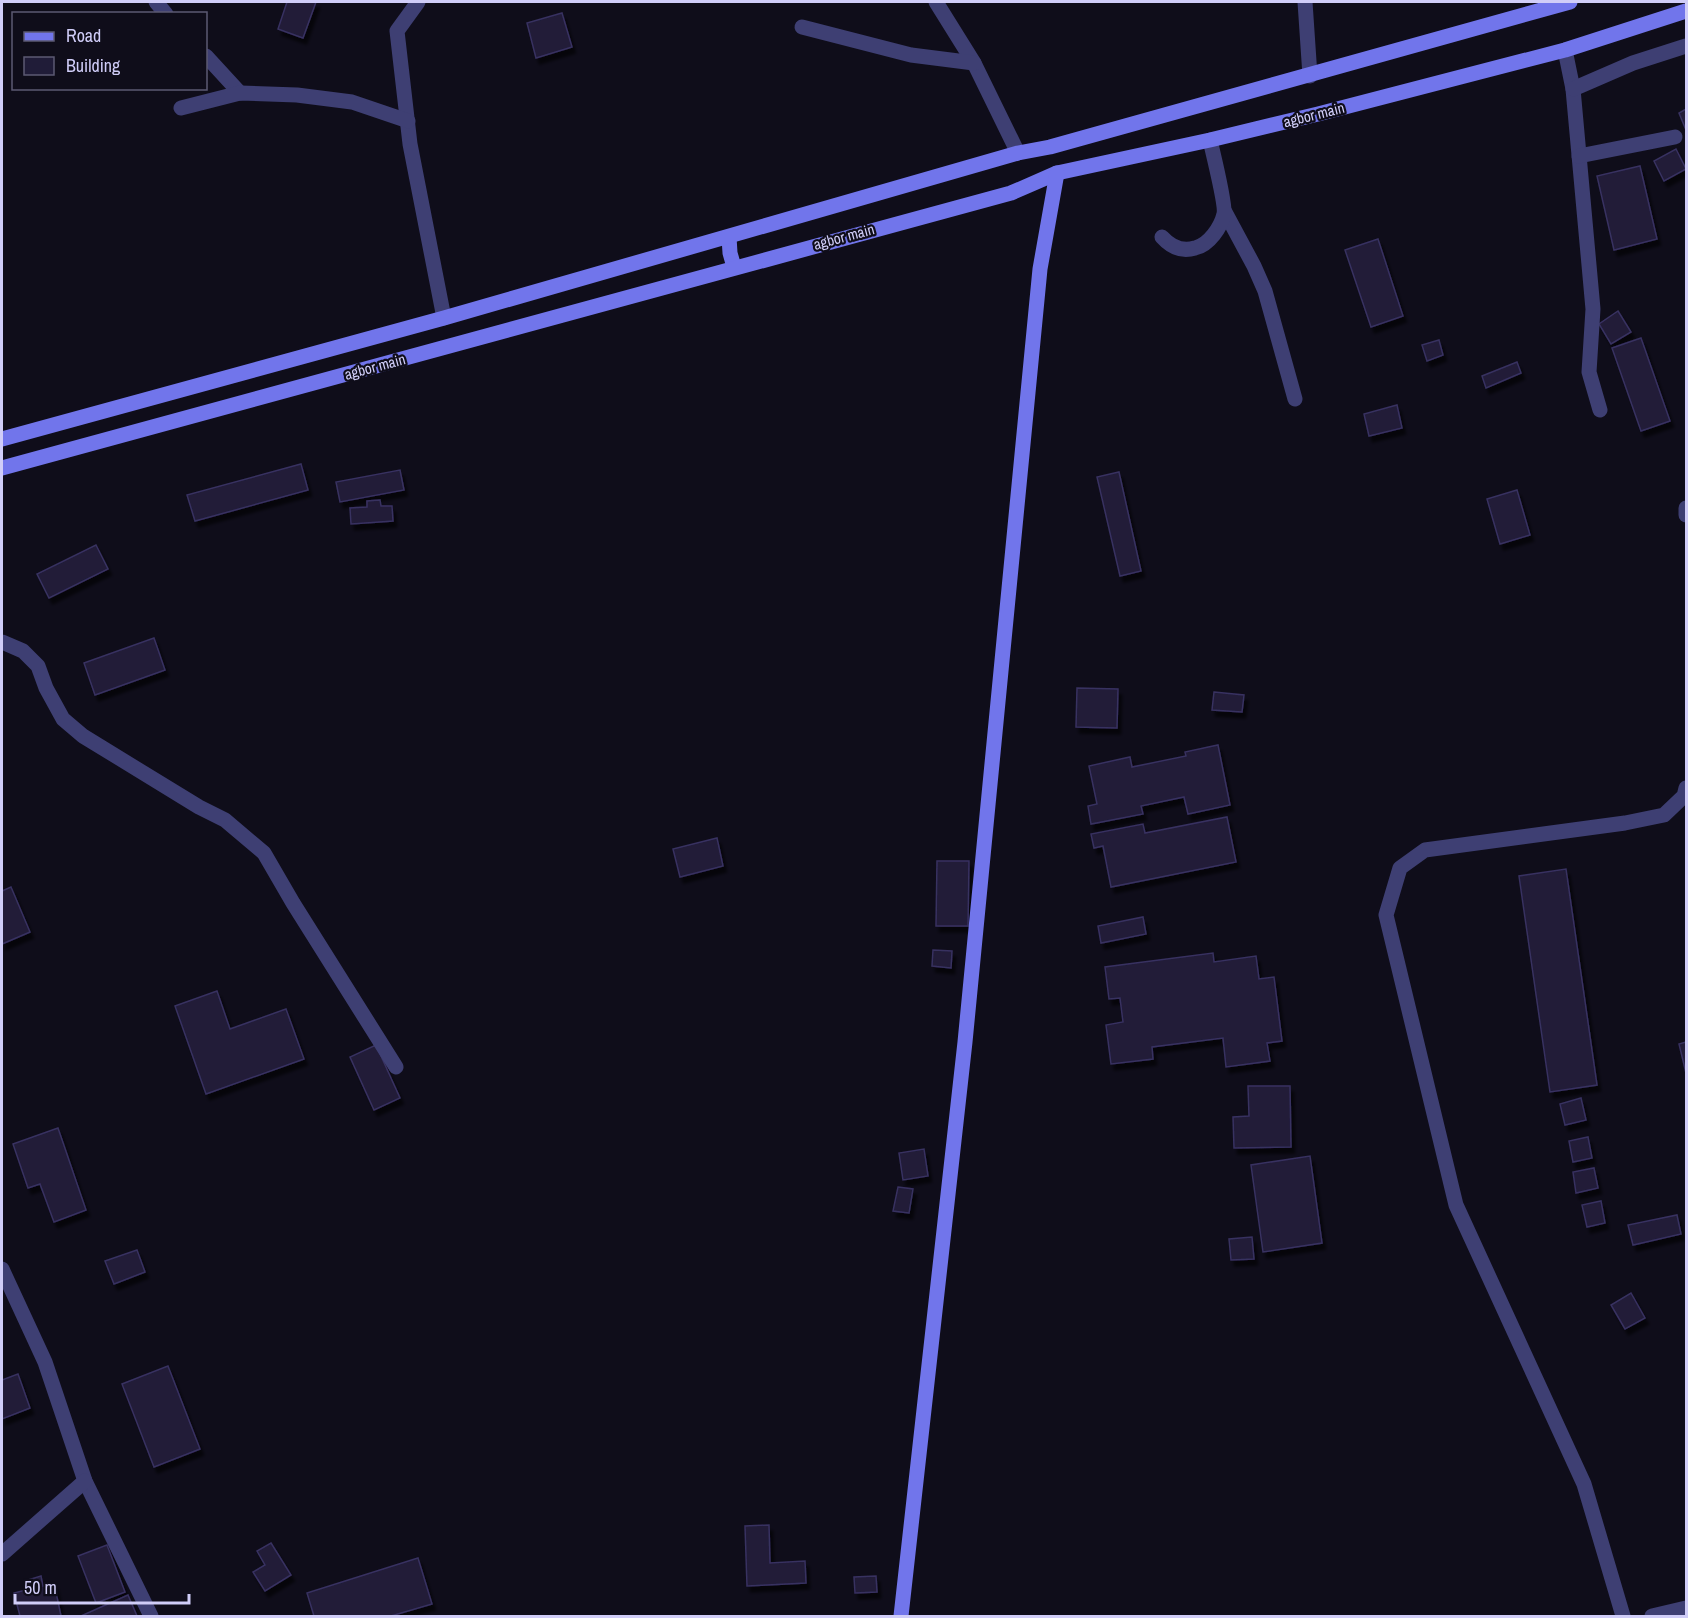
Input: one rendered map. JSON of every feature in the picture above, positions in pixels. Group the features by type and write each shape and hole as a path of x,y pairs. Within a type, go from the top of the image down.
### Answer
{"main road":[{"name":"agbor main","path":"2,439 444,318 1018,153 1050,147 1310,76 1569,2"},
{"name":"agbor main","path":"2,468 1011,193 1057,173 1210,140 1565,50 1686,11"},
{"path":"901,1617 965,1042 1040,269 1057,173"},
{"path":"729,237 734,267"}],"street":[{"path":"418,2 397,31 410,144 444,318"},
{"path":"936,2 974,63 1018,153"},
{"path":"1305,2 1310,76"},
{"path":"802,27 911,55 974,63"},
{"path":"1573,88 1633,63 1686,46"},
{"path":"1565,50 1573,88 1593,309 1589,372 1600,410"},
{"path":"207,57 240,93"},
{"path":"181,108 240,93 297,95 352,102 408,121"},
{"path":"1579,156 1675,137"},
{"path":"1210,140 1225,212 1265,291 1295,399"},
{"path":"1162,237 1169,245 1184,250 1197,248 1216,231 1225,212"},
{"path":"1686,508 1686,515"},
{"path":"2,642 23,651 38,666 46,688 63,718 83,736 199,807 225,820 264,853 396,1067"},
{"path":"1623,1617 1584,1484 1456,1205 1386,915 1400,868 1425,850 1625,823 1664,815 1684,796 1686,788"},
{"path":"2,1269 45,1362 85,1480 151,1617"},
{"path":"2,1554 85,1480"},
{"path":"1652,1617 1686,1608"}],"building":[{"path":"287,2 316,2 303,38 278,29"},
{"path":"562,13 572,47 536,58 527,23"},
{"path":"1686,109 1686,130 1679,113"},
{"path":"1676,149 1686,169 1664,181 1654,161"},
{"path":"1640,166 1657,239 1614,250 1597,176"},
{"path":"1378,239 1403,316 1371,327 1345,250"},
{"path":"1618,311 1631,332 1611,344 1599,324"},
{"path":"1641,338 1670,421 1641,431 1612,348"},
{"path":"1439,340 1443,355 1427,361 1422,345"},
{"path":"1517,362 1521,373 1486,388 1482,376"},
{"path":"1397,405 1402,428 1369,436 1364,414"},
{"path":"301,464 308,490 195,521 187,495"},
{"path":"400,470 404,490 340,502 336,482"},
{"path":"1119,472 1141,571 1120,576 1097,477"},
{"path":"1517,490 1530,535 1500,544 1487,499"},
{"path":"380,500 381,506 392,506 393,521 351,524 350,508 367,507 367,501"},
{"path":"96,545 108,569 49,598 37,574"},
{"path":"154,638 165,670 95,695 84,663"},
{"path":"1077,688 1118,689 1117,728 1076,727"},
{"path":"1214,692 1244,695 1242,712 1212,710"},
{"path":"1218,745 1230,805 1188,814 1184,797 1141,806 1143,814 1091,824 1088,806 1097,804 1089,766 1130,757 1132,767 1186,756 1185,752"},
{"path":"1227,817 1236,862 1111,887 1103,846 1094,848 1091,834 1143,824 1145,833"},
{"path":"717,838 723,866 680,877 673,849"},
{"path":"937,861 969,861 968,926 936,926"},
{"path":"1566,869 1597,1085 1550,1092 1519,876"},
{"path":"11,887 30,932 2,944 2,891"},
{"path":"1143,917 1146,934 1101,943 1098,926"},
{"path":"933,950 952,951 951,968 932,966"},
{"path":"1213,953 1214,962 1256,956 1259,979 1274,977 1282,1041 1267,1043 1270,1061 1226,1067 1223,1038 1152,1047 1153,1059 1111,1064 1106,1025 1123,1022 1120,998 1109,999 1105,967"},
{"path":"217,991 230,1029 286,1009 304,1059 206,1094 175,1006"},
{"path":"1686,1042 1686,1073 1679,1044"},
{"path":"376,1045 400,1098 374,1110 350,1057"},
{"path":"1248,1086 1290,1086 1291,1147 1234,1148 1233,1117 1249,1116"},
{"path":"1581,1098 1586,1120 1565,1125 1560,1104"},
{"path":"58,1128 86,1210 54,1222 40,1184 28,1188 13,1144"},
{"path":"1588,1137 1592,1158 1573,1162 1569,1141"},
{"path":"924,1149 928,1176 903,1180 899,1153"},
{"path":"1310,1156 1322,1243 1263,1252 1251,1165"},
{"path":"1594,1168 1598,1188 1576,1193 1573,1172"},
{"path":"898,1187 913,1189 909,1213 893,1211"},
{"path":"1601,1201 1605,1223 1587,1227 1582,1205"},
{"path":"1677,1215 1681,1234 1633,1245 1628,1225"},
{"path":"1252,1237 1254,1259 1231,1260 1229,1239"},
{"path":"137,1250 145,1272 114,1284 105,1261"},
{"path":"1631,1293 1645,1318 1625,1329 1611,1305"},
{"path":"168,1366 200,1449 154,1467 122,1384"},
{"path":"18,1374 30,1408 2,1419 2,1380"},
{"path":"769,1525 770,1563 805,1561 806,1583 747,1586 745,1526"},
{"path":"271,1543 291,1575 265,1591 253,1572 265,1565 257,1551"},
{"path":"107,1545 125,1592 96,1603 78,1556"},
{"path":"418,1558 432,1604 391,1616 314,1616 307,1593"},
{"path":"41,1576 43,1586 54,1583 61,1616 20,1616 14,1593 30,1589 28,1580"},
{"path":"876,1576 877,1592 855,1593 854,1577"},
{"path":"128,1595 137,1616 81,1616"}]}
